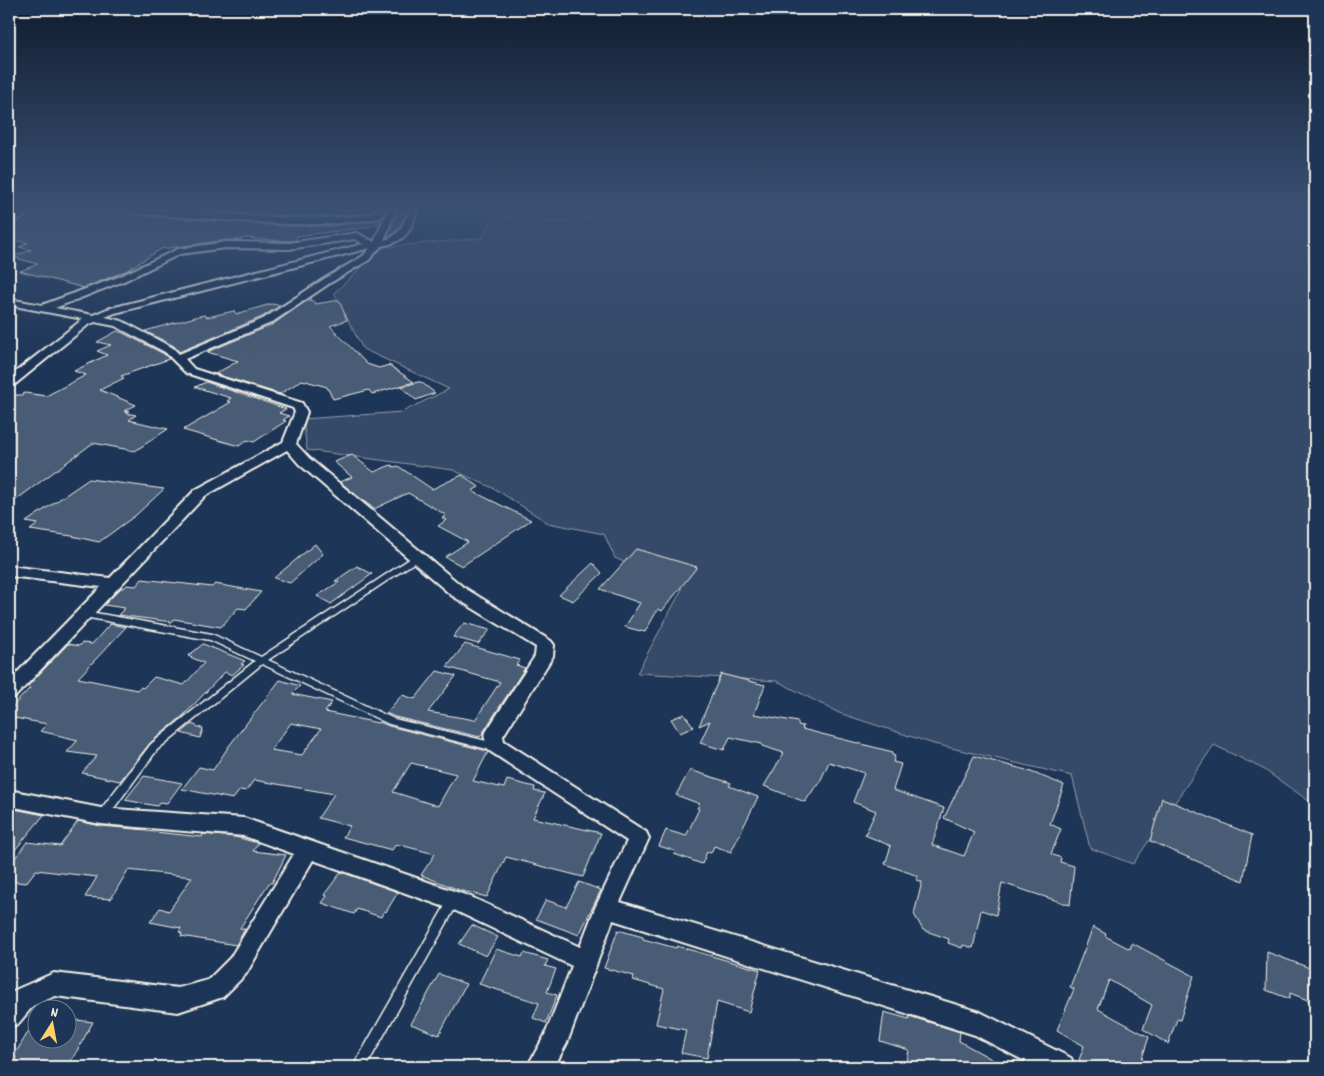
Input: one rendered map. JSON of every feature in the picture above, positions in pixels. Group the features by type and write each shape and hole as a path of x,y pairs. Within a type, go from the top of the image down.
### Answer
{"street":[{"path":"42,308 121,279 161,260"},
{"path":"9,383 92,318 111,311 313,260"},
{"path":"178,358 267,321 362,260"},
{"path":"9,302 118,323 133,329 169,350 190,371 298,406 301,412 289,444 200,493 9,692"},
{"path":"289,444 304,461 457,591 545,645 544,656 493,734 495,745 639,838 606,908 554,1044 540,1067"},
{"path":"9,571 113,583"},
{"path":"9,798 101,816 244,827 454,900 586,961"},
{"path":"9,1015 24,998 54,984 178,1000 215,988 238,966 308,849"},
{"path":"606,908 980,1024 1060,1067"}],"lane":[{"path":"101,816 154,747 262,660 417,558"},
{"path":"84,614 212,637 392,722 502,749"},
{"path":"359,1067 454,900"}],"shaded area":[{"path":"370,260 1315,260 1315,805 1263,769 1214,745 1133,864 1090,848 1072,776 934,744 839,713 777,681 637,673 682,589 615,558 604,534 548,523 495,489 453,470 307,450 303,419 402,412 449,389 363,349 334,293"}],"building":[{"path":"24,260 143,260 130,269 84,288 20,271 38,264"},
{"path":"311,300 316,304 339,300 347,320 330,326 367,364 379,368 389,365 414,382 372,394 369,390 333,399 327,387 302,380 280,394 215,374 238,361 207,352 272,325 305,302"},
{"path":"271,304 281,305 262,317 179,352 174,346 145,331 199,316 205,315 207,317 234,311 236,314"},
{"path":"117,331 164,354 169,359 121,376 124,378 100,390 136,405 124,411 129,411 125,413 136,415 129,420 168,429 135,451 93,443 9,505 9,399 25,393 46,396 86,375 74,371 107,355 97,351 111,345 97,342"},
{"path":"206,382 286,409 279,413 289,416 283,420 286,421 254,442 247,440 239,446 183,430 231,402 227,401 231,398 195,387"},
{"path":"421,382 435,393 416,400 401,387"},
{"path":"352,455 374,472 391,465 394,467 398,466 432,489 462,475 479,487 472,491 531,520 462,566 445,557 468,542 438,526 446,520 442,518 446,515 408,493 374,509 340,482 352,477 334,462"},
{"path":"89,479 164,489 136,515 99,542 30,530 38,524 26,522"},
{"path":"315,544 323,554 290,583 274,578"},
{"path":"636,549 697,567 662,611 658,609 645,632 625,627 640,603 600,589"},
{"path":"593,563 602,573 573,601 559,595"},
{"path":"357,566 372,574 331,604 317,596 339,582 335,581"},
{"path":"142,579 212,587 215,584 261,592 246,609 238,608 221,627 174,619 172,622 118,615 125,608 104,605 121,588 127,585 136,586"},
{"path":"464,623 490,630 478,644 453,637"},
{"path":"110,624 126,627 78,678 137,690 140,687 143,688 154,677 184,685 204,663 188,656 203,644 245,661 241,664 244,665 232,675 225,672 183,716 150,743 120,781 82,773 97,756 67,752 78,740 40,731 47,724 9,717 9,710 30,688 27,687 68,644 79,646 82,643 92,644"},
{"path":"465,644 520,660 516,665 525,668 480,737 395,717 386,713 402,695 415,699 437,671 456,676 428,712 475,720 500,682 447,667"},
{"path":"721,674 765,685 754,714 798,722 798,725 803,726 802,729 893,752 892,755 895,756 893,762 901,764 893,790 944,808 932,845 964,856 974,832 944,818 974,756 1026,770 1064,785 1050,824 1061,829 1051,854 1061,858 1060,862 1074,866 1070,905 1002,883 996,915 981,910 973,948 963,945 962,948 948,943 949,939 923,930 914,914 922,882 916,880 918,876 885,864 891,846 865,835 876,811 853,802 864,773 829,762 818,786 816,786 805,802 764,786 784,753 762,746 762,744 730,737 724,750 700,743 710,721 699,726"},
{"path":"280,680 300,686 292,694 332,702 325,712 379,722 487,751 473,781 504,788 507,780 535,787 534,791 545,793 533,818 601,833 583,877 506,857 487,897 462,891 421,875 435,854 396,844 392,850 343,837 350,826 318,818 334,794 254,780 246,791 240,790 233,799 182,789 199,767 213,770","holes":["291,723 321,729 302,755 271,750","411,763 456,774 438,806 393,792"]},
{"path":"684,714 694,727 680,733 671,719"},
{"path":"192,724 203,729 200,738 181,733"},
{"path":"690,770 731,783 729,786 758,797 731,852 714,846 711,853 707,852 702,864 674,854 675,851 659,846 666,830 686,836 699,809 697,808 700,804 676,795"},
{"path":"144,776 182,783 167,803 160,802 157,806 125,800"},
{"path":"1162,798 1252,835 1243,881 1150,841"},
{"path":"9,808 44,815 9,857"},
{"path":"78,821 101,826 202,837 203,834 235,837 258,843 253,851 286,855 272,883 269,883 240,928 245,929 236,945 181,936 182,933 179,932 181,928 150,922 160,908 169,911 192,877 128,870 111,899 85,897 97,877 36,870 26,883 9,881 9,866 27,842 60,846"},
{"path":"341,872 398,892 381,917 357,909 354,914 322,903 327,896 324,895"},
{"path":"579,882 601,890 579,935 536,919 546,900 566,907"},
{"path":"472,925 498,937 486,956 459,944"},
{"path":"1093,927 1106,934 1105,936 1130,949 1132,943 1194,976 1180,1020 1177,1019 1168,1044 1143,1029 1152,1005 1109,980 1098,1009 1149,1037 1139,1067 1092,1067 1079,1060 1084,1046 1057,1030 1074,989 1070,987"},
{"path":"618,930 643,937 643,939 676,948 677,946 760,970 749,1012 717,1002 707,1058 681,1053 686,1030 656,1024 664,989 633,980 634,976 604,968"},
{"path":"496,949 522,957 524,953 548,960 545,966 556,969 547,992 557,995 546,1023 533,1018 539,1003 479,984"},
{"path":"1267,952 1315,970 1315,1003 1290,993 1290,999 1266,990"},
{"path":"439,974 466,984 439,1035 411,1024"},
{"path":"884,1012 909,1019 909,1016 960,1032 959,1041 1006,1067 906,1067 909,1050 880,1041"},
{"path":"78,1020 93,1022 68,1067 10,1067 16,1057 13,1057 28,1032 28,1048 78,1048"}]}
